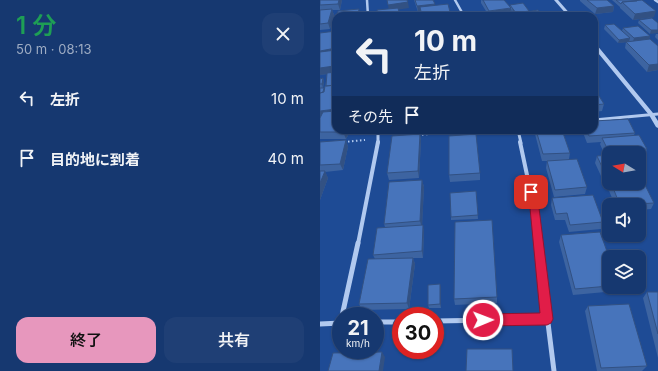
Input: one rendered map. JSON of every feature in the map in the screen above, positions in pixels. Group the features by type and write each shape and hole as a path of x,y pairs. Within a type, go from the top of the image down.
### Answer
{"street":[{"path":"367,0 368,12"},
{"path":"456,0 462,12"},
{"path":"556,0 566,12"},
{"path":"598,50 651,114 658,126"},
{"path":"598,120 658,114"},
{"path":"344,307 366,209 378,134"},
{"path":"519,134 534,208 554,371"},
{"path":"444,321 547,319"},
{"path":"320,324 332,323"}],"path":[{"path":"414,136 437,134"},
{"path":"342,142 378,139"}],"building":[{"path":"320,0 339,0 338,4 320,5"},
{"path":"387,0 407,0 408,2 388,5"},
{"path":"415,0 433,0 435,4 417,6"},
{"path":"483,0 504,0 511,8 489,11"},
{"path":"587,0 607,0 614,6 597,8"},
{"path":"616,0 637,1 622,2 621,4"},
{"path":"642,0 656,11 635,14 622,2"},
{"path":"523,3 529,11 515,12 510,5"},
{"path":"448,4 450,12 421,12 420,7"},
{"path":"398,8 399,12 377,12 377,10"},
{"path":"332,9 328,23 320,24 320,10"},
{"path":"359,9 358,12 338,11"},
{"path":"513,10 514,12 498,12"},
{"path":"538,10 540,12 526,12"},
{"path":"652,18 658,23 658,30 651,30 639,20"},
{"path":"614,24 630,38 619,40 605,25"},
{"path":"638,26 650,36 634,38 623,28"},
{"path":"332,32 332,49 320,51 320,33"},
{"path":"650,39 658,46 658,64 649,65 626,42"},
{"path":"332,50 332,66 320,68 320,52"},
{"path":"332,72 332,85 326,86 327,73"},
{"path":"323,78 322,84 320,84 320,79"},
{"path":"332,85 332,110 320,111 320,93 324,92 325,86"},
{"path":"320,88 324,88 323,92 320,93"},
{"path":"598,94 604,104 598,105"},
{"path":"332,111 332,132 320,132 320,118 323,112"},
{"path":"628,119 635,133 589,136 588,134 598,134 598,121"},
{"path":"420,134 418,171 387,173 392,136"},
{"path":"476,134 480,173 449,175 449,136"},
{"path":"537,134 563,134 570,153 543,154"},
{"path":"639,135 645,146 606,146 602,138"},
{"path":"346,140 340,164 320,165 320,142"},
{"path":"597,156 602,156 602,167"},
{"path":"577,159 587,187 555,190 547,161"},
{"path":"320,171 325,171 320,183"},
{"path":"422,180 420,221 384,224 389,182"},
{"path":"646,187 654,203 646,203 646,198 617,198 614,190 646,190"},
{"path":"476,191 478,215 451,217 450,193"},
{"path":"593,195 602,222 570,225 567,213 556,214 552,198"},
{"path":"492,220 497,297 454,299 455,222"},
{"path":"423,225 422,251 373,255 377,228"},
{"path":"600,232 602,242 604,242 606,250 602,250 602,287 575,289 561,235"},
{"path":"413,258 407,303 359,304 368,259"},
{"path":"440,284 440,304 428,305 428,285"},
{"path":"647,292 658,292 658,334"},
{"path":"629,304 647,366 601,368 588,306"},
{"path":"467,349 512,349 513,371 466,371"},
{"path":"332,357 332,359 381,359 379,371 328,371"}],"route":[{"path":"483,320 547,319 531,192"}]}
